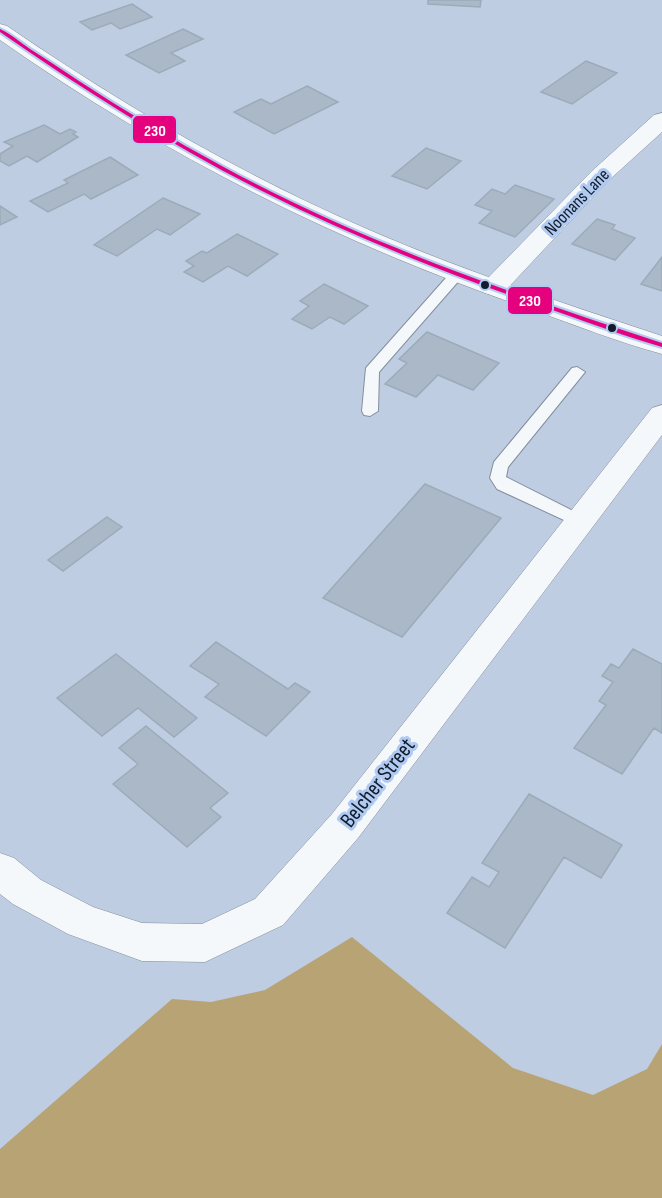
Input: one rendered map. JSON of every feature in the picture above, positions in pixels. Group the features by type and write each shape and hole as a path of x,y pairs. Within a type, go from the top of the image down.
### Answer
{"street":[{"path":"0,30 126,112 257,187 328,221 458,273 662,345"},
{"name":"Noonans Lane","path":"494,286 600,176 662,120"},
{"name":"Belcher Street","path":"0,870 27,892 82,921 142,942 205,943 269,912 345,826 662,415"}],"lane":[{"path":"370,411 371,371 458,273"},
{"path":"577,372 500,466 498,478 503,485 579,521"}],"shaded area":[{"path":"352,937 513,1068 593,1095 647,1069 662,1044 662,1198 0,1198 0,1149 172,999 211,1002 265,990"}],"building":[{"path":"428,0 481,0 480,7 428,4"},
{"path":"132,4 152,17 120,29 111,23 92,30 80,22"},
{"path":"183,29 203,39 171,53 185,61 159,73 126,55"},
{"path":"586,61 617,73 572,104 541,92"},
{"path":"307,86 338,102 274,134 234,112 261,99 271,104"},
{"path":"44,125 60,134 70,129 76,132 73,134 78,137 37,162 27,156 9,166 0,161 0,154 13,146 4,142"},
{"path":"426,148 461,161 427,189 392,176"},
{"path":"110,157 138,175 91,199 84,194 48,212 30,201 68,183 64,180"},
{"path":"515,185 554,199 515,237 479,223 492,211 475,205 492,189 505,194"},
{"path":"163,198 200,214 170,235 157,229 117,256 94,245"},
{"path":"0,206 17,217 0,225"},
{"path":"597,219 615,225 612,229 635,238 615,260 572,244"},
{"path":"237,234 278,254 247,276 228,266 203,282 184,272 194,266 186,261 202,251 207,253"},
{"path":"662,257 662,291 641,284"},
{"path":"324,284 368,306 344,324 330,317 312,329 292,319 309,306 300,301"},
{"path":"427,332 499,363 473,390 438,375 416,397 385,384 407,363 399,359"},
{"path":"425,484 501,518 402,637 323,598"},
{"path":"107,517 122,527 63,571 48,560"},
{"path":"216,642 288,689 295,683 310,692 266,736 205,697 219,684 190,666"},
{"path":"633,649 662,664 662,733 654,728 622,774 574,748 606,705 599,701 613,682 602,676 611,664 619,668"},
{"path":"116,654 197,718 174,737 138,708 102,736 57,698"},
{"path":"146,726 228,793 210,808 221,817 187,847 113,784 138,764 119,748"},
{"path":"529,794 622,845 601,878 564,857 505,948 447,913 472,877 489,887 499,872 482,863"}],"transit line":[{"name":"230","path":"0,30 86,88 174,142 312,214 396,251 471,280 662,345"}]}
